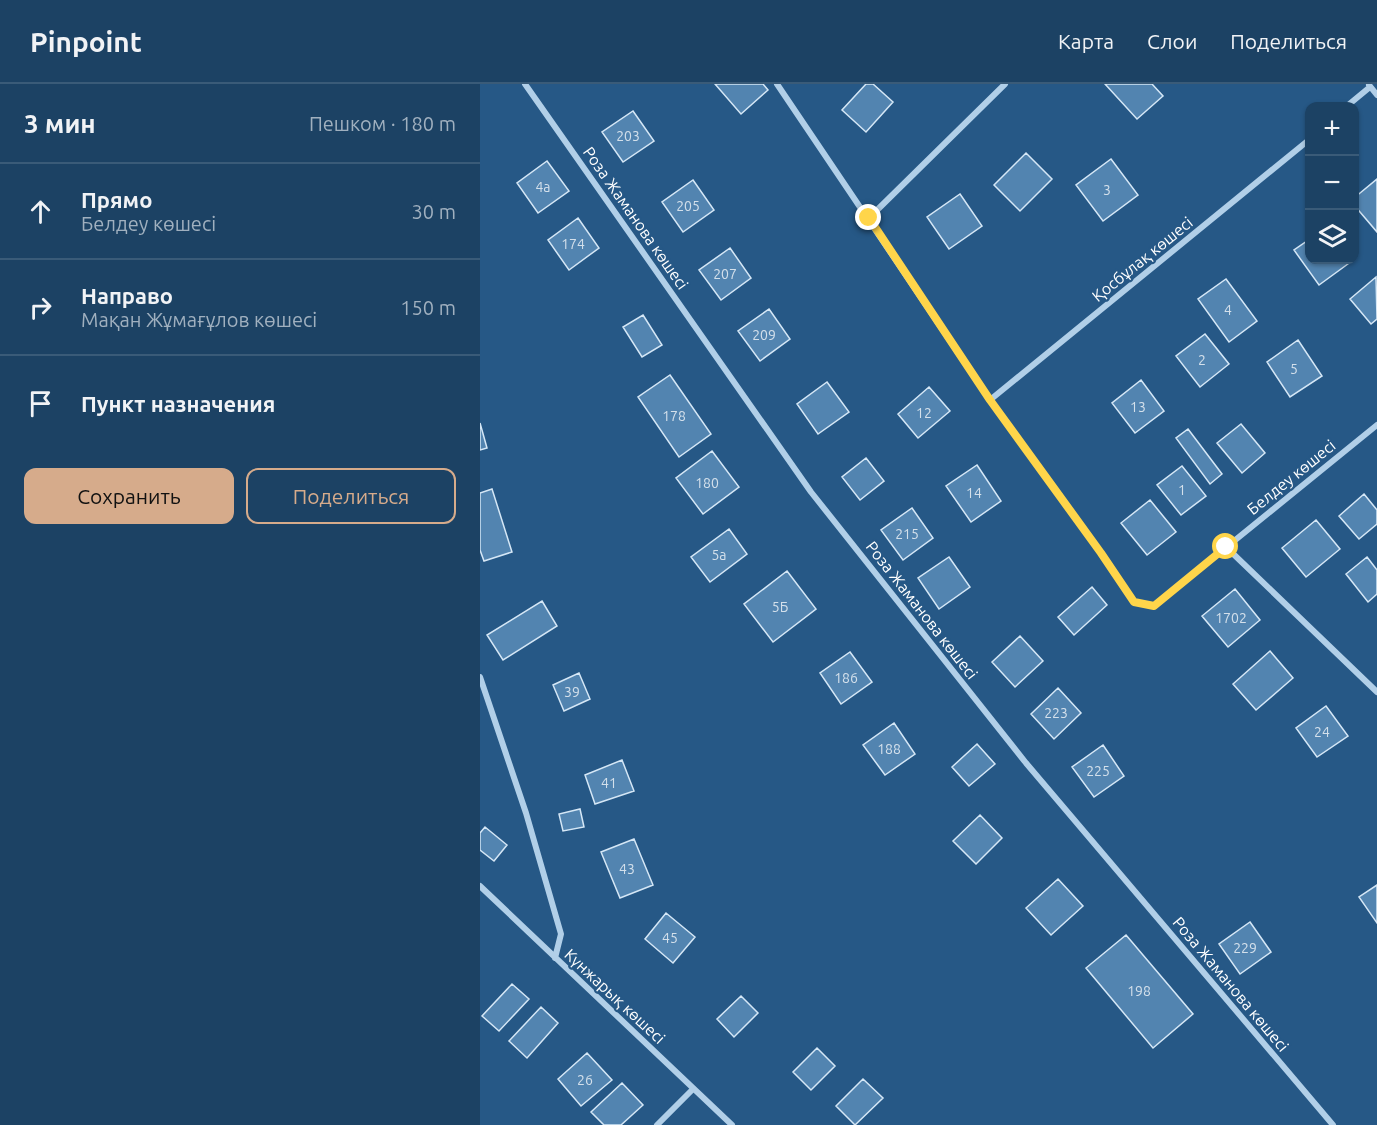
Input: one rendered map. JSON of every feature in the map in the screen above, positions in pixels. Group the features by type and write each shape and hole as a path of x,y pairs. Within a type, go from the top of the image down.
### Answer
{"street":[{"name":"Роза Жаманова көшесі","path":"525,84 811,492 1026,763 1333,1125"},
{"path":"777,84 990,400"},
{"path":"869,218 1005,84"},
{"path":"1351,102 1370,85 1377,95"},
{"name":"Қосбұлақ көшесі","path":"990,400 1305,143"},
{"name":"Белдеу көшесі","path":"990,400 1134,602 1154,606 1377,425"},
{"path":"1226,547 1377,692"},
{"path":"480,676 526,813 561,934 555,958"},
{"name":"Күнжарық көшесі","path":"480,886 732,1125"},
{"path":"657,1125 693,1089"}],"building":[{"path":"715,84 763,84 768,90 741,114"},
{"path":"866,84 873,84 893,102 866,132 842,110"},
{"path":"1105,84 1152,84 1163,96 1137,119"},
{"path":"633,111 654,141 623,162 602,132"},
{"path":"1026,153 1052,179 1020,211 994,185"},
{"path":"1111,159 1138,195 1103,221 1076,185"},
{"path":"547,161 569,191 538,213 517,183"},
{"path":"1377,179 1377,232 1359,211 1359,194"},
{"path":"693,180 714,210 683,232 662,202"},
{"path":"960,194 982,226 949,249 927,217"},
{"path":"578,218 599,248 569,270 548,240"},
{"path":"1305,242 1305,264 1348,264 1319,285 1294,250"},
{"path":"730,248 751,278 721,300 699,270"},
{"path":"1376,277 1377,319 1371,324 1350,299"},
{"path":"1226,279 1257,321 1229,342 1198,299"},
{"path":"769,309 790,339 760,361 738,331"},
{"path":"643,315 662,345 642,357 623,327"},
{"path":"1205,334 1229,364 1200,387 1176,356"},
{"path":"1298,340 1322,376 1290,397 1267,362"},
{"path":"670,375 711,434 679,457 638,397"},
{"path":"1141,380 1164,411 1135,433 1112,403"},
{"path":"827,382 849,412 818,434 797,404"},
{"path":"929,387 950,411 918,438 898,414"},
{"path":"480,423 487,448 480,450"},
{"path":"1241,424 1265,453 1242,473 1217,443"},
{"path":"1188,429 1222,474 1210,484 1176,438"},
{"path":"712,451 739,487 703,514 676,478"},
{"path":"866,458 884,481 860,500 842,477"},
{"path":"977,465 1001,501 971,522 946,486"},
{"path":"1182,466 1206,496 1181,515 1157,485"},
{"path":"492,489 512,552 484,561 480,550 480,493"},
{"path":"1364,494 1377,510 1377,524 1359,539 1339,516"},
{"path":"1150,500 1176,532 1147,555 1121,523"},
{"path":"912,508 933,538 903,560 881,530"},
{"path":"1316,520 1340,549 1306,577 1282,548"},
{"path":"729,529 747,554 710,582 691,557"},
{"path":"949,557 970,587 939,609 918,578"},
{"path":"1367,557 1377,570 1377,594 1368,602 1346,574"},
{"path":"787,571 816,609 773,642 744,604"},
{"path":"1092,587 1107,605 1074,635 1058,617"},
{"path":"1235,589 1260,620 1228,647 1202,616"},
{"path":"542,601 557,626 503,660 487,635"},
{"path":"1020,636 1043,661 1015,687 992,662"},
{"path":"1270,651 1293,678 1256,710 1233,684"},
{"path":"850,652 872,682 841,704 820,673"},
{"path":"579,673 590,699 564,711 553,685"},
{"path":"1058,688 1081,713 1054,739 1031,714"},
{"path":"1326,706 1348,736 1317,757 1296,728"},
{"path":"894,723 915,754 885,775 863,745"},
{"path":"977,744 995,764 969,786 952,767"},
{"path":"1103,745 1124,776 1094,797 1072,767"},
{"path":"622,760 634,791 595,804 585,775"},
{"path":"580,809 584,827 563,831 559,814"},
{"path":"980,815 1002,838 976,864 953,841"},
{"path":"485,827 507,845 494,861 480,850 480,833"},
{"path":"634,839 653,885 620,898 601,852"},
{"path":"1058,879 1083,906 1051,935 1026,908"},
{"path":"1377,885 1377,923 1359,897"},
{"path":"666,913 695,937 673,963 645,939"},
{"path":"1250,922 1271,952 1240,974 1219,944"},
{"path":"1126,935 1193,1014 1153,1048 1086,968"},
{"path":"512,984 529,999 499,1031 482,1016"},
{"path":"741,996 758,1013 734,1037 717,1019"},
{"path":"541,1007 558,1023 527,1058 509,1041"},
{"path":"817,1048 835,1066 811,1090 793,1072"},
{"path":"587,1053 612,1080 581,1106 558,1079"},
{"path":"863,1079 883,1098 855,1125 836,1106"},
{"path":"622,1083 643,1105 621,1125 604,1125 591,1112"}],"route":[{"path":"869,218 990,400 1134,602 1154,606 1226,547"}]}
